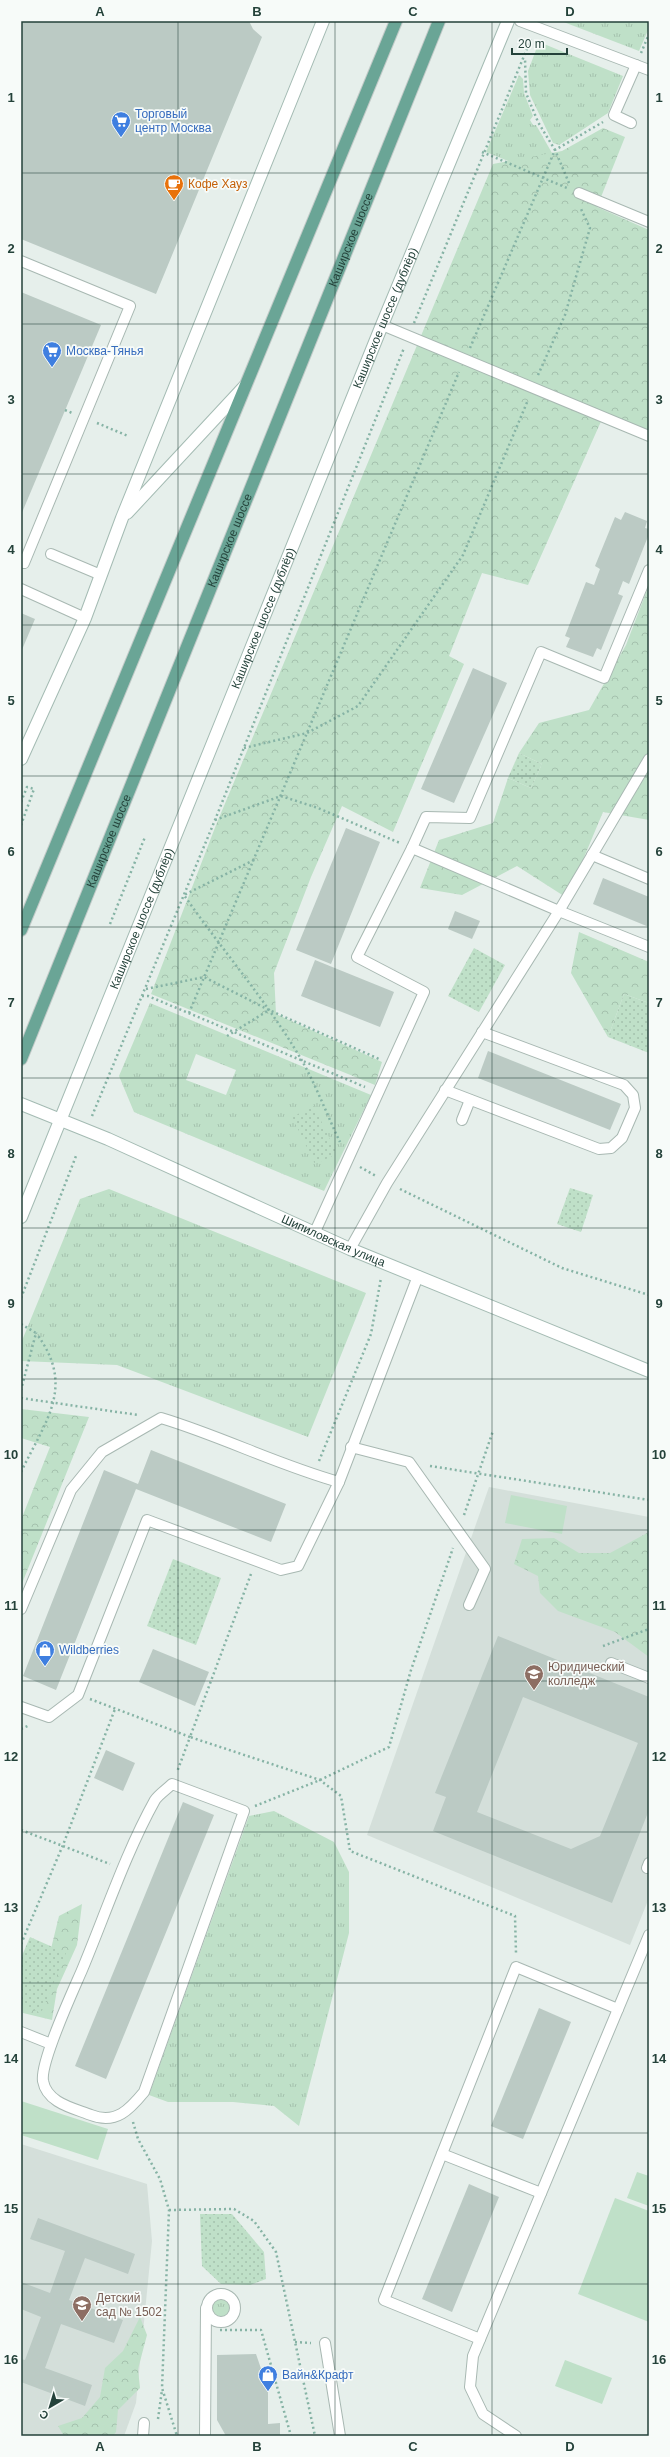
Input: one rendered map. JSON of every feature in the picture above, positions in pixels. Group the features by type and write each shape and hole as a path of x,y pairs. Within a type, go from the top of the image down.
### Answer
{"main road":[{"path":"21,759 85,618 122,518 323,21"},
{"path":"21,930 249,382 396,21"},
{"name":"Каширское шоссе","path":"21,1059 439,21"},
{"name":"Каширское шоссе (дублёр)","path":"21,1217 382,325 508,21"},
{"path":"122,518 249,382"},
{"name":"Шипиловская улица","path":"21,1104 108,1139 350,1250 418,1276 649,1371"}],"lane":[{"path":"520,21 535,28 638,60 649,70"},
{"path":"631,123 614,115 638,60"},
{"path":"575,192 649,222"},
{"path":"21,261 130,306 24,563 21,562"},
{"path":"382,325 465,358 649,436"},
{"path":"51,554 101,575"},
{"path":"314,1234 424,992 357,957 426,817 470,818 541,652 604,678 649,570"},
{"path":"21,589 85,618"},
{"path":"350,1250 387,1183 559,911 649,759"},
{"path":"412,848 649,948"},
{"path":"592,855 649,879"},
{"path":"445,1090 599,1149 610,1148 622,1138 635,1108 633,1095 624,1085 482,1032"},
{"path":"462,1120 470,1100"},
{"path":"21,1707 49,1717 78,1695 148,1520 281,1570 298,1566 338,1482 418,1276"},
{"path":"21,1609 71,1490 102,1452 161,1418 205,1431 314,1475 338,1482"},
{"path":"351,1447 409,1462 485,1569 469,1604"},
{"path":"611,1663 649,1678"},
{"path":"172,1784 244,1811 144,2092 129,2110 115,2118 98,2118 59,2103 47,2093 42,2079 51,2044 124,1869 156,1799 172,1784"},
{"path":"516,2436 482,2414 470,2387 473,2356 649,1935"},
{"path":"480,2339 384,2300 516,1967 618,2008"},
{"path":"21,2032 51,2044"},
{"path":"442,2154 541,2193"},
{"path":"205,2436 206,2308"},
{"path":"325,2343 340,2436"},
{"path":"143,2436 144,2423"}],"path":[{"path":"91,1119 215,820 482,152 525,56 535,28"},
{"path":"638,60 649,34"},
{"path":"244,748 308,733 358,706 463,555 533,387 565,315 590,228 556,150 538,122 526,93 525,56"},
{"path":"189,1013 465,358 556,150 614,115"},
{"path":"482,152 575,192"},
{"path":"90,421 128,436"},
{"path":"21,802 27,787 34,789 21,825"},
{"path":"215,820 281,796 318,808 412,848"},
{"path":"110,924 145,837"},
{"path":"184,895 254,860"},
{"path":"184,895 218,944 269,1010 302,1060 348,1159 387,1183 562,1268 649,1295"},
{"path":"146,989 204,977 269,1010 390,1064"},
{"path":"142,996 148,996 378,1092"},
{"path":"228,1036 269,1010"},
{"path":"21,1298 76,1156"},
{"path":"314,1475 371,1334 381,1277"},
{"path":"21,1324 36,1333 48,1350 55,1368 57,1384 53,1403 21,1472"},
{"path":"21,1390 36,1333"},
{"path":"21,1398 161,1418"},
{"path":"244,1811 320,1780 389,1747 411,1670 493,1431"},
{"path":"409,1462 478,1475 649,1500"},
{"path":"172,1784 250,1578"},
{"path":"603,1646 649,1629"},
{"path":"78,1695 190,1737 320,1780 341,1796 350,1851 515,1916 516,1967"},
{"path":"21,1944 63,1845 115,1709"},
{"path":"21,1830 124,1869"},
{"path":"129,2110 138,2139 160,2179 169,2210 162,2388 158,2422"},
{"path":"169,2210 234,2209 254,2221 276,2252 315,2436"},
{"path":"206,2329 261,2330 291,2436"},
{"path":"162,2388 177,2436"}],"shaded area":[{"name":"Юридический колледж","path":"489,1487 649,1517 649,1898 630,1945 367,1835"},
{"name":"Детский сад № 1502","path":"21,2144 147,2184 152,2241 136,2403 124,2436 21,2436"}],"green space":[{"path":"561,21 649,21 649,28 639,51"},
{"path":"539,42 623,76 608,113 559,145 553,143 530,95 528,71"},
{"path":"519,75 523,79 524,93 533,116 530,120 533,125 536,125 552,153 544,172 540,174 486,152"},
{"path":"603,128 625,137 597,207 649,230 649,436 603,417 528,585 482,573 449,656 464,664 393,832 342,806 311,877 274,973 276,1014 382,1062 375,1085 151,994 216,825 493,164 562,151"},
{"path":"649,585 649,820 603,812 567,898 517,866 462,895 420,888 439,840 493,823 508,778 531,788 542,764 519,753 539,723 589,710 626,645"},
{"path":"519,753 542,764 531,788 508,778"},
{"path":"579,932 649,962 649,1003 624,994 608,1037 571,973"},
{"path":"474,948 505,965 479,1012 448,996"},
{"path":"624,994 649,1003 649,1053 608,1037"},
{"path":"150,1003 371,1095 324,1191 134,1112 119,1076","holes":["196,1054 236,1070 226,1095 186,1080"]},
{"path":"314,1106 337,1154 315,1164 292,1117"},
{"path":"570,1188 593,1195 581,1232 557,1224"},
{"path":"109,1189 366,1293 308,1437 117,1365 21,1361 21,1343 80,1199"},
{"path":"21,1409 89,1417 21,1586 21,1520 50,1447 21,1438"},
{"path":"511,1495 567,1506 562,1534 505,1523"},
{"path":"649,1532 649,1657 615,1632 558,1611 540,1593 538,1576 514,1564 522,1539 554,1538 579,1553 610,1553"},
{"path":"173,1559 221,1578 196,1645 147,1626"},
{"path":"274,1811 334,1842 349,1872 349,1933 299,2126 274,2106 233,2102 168,2102 149,2095 249,1816"},
{"path":"82,1904 77,1945 57,1989 52,2020 23,2013 21,1996 48,1961 59,1916"},
{"path":"30,1937 66,1953 41,2013 21,2004 21,1958"},
{"path":"21,2101 108,2129 98,2160 21,2135"},
{"path":"637,2172 649,2176 649,2206 627,2198"},
{"path":"615,2198 649,2211 649,2322 578,2294"},
{"path":"200,2214 232,2214 264,2252 266,2279 250,2285 221,2284 202,2266"},
{"path":"220,2298 227,2301 230,2308 227,2315 220,2318 213,2315 210,2308 213,2301"},
{"path":"140,2317 147,2335 138,2369 140,2388 118,2410 116,2432 113,2436 64,2436 58,2426 82,2418 100,2397 105,2368 123,2351"},
{"path":"565,2360 612,2378 602,2404 555,2386"}],"building":[{"name":"Торговый центр Москва","path":"21,21 249,21 253,29 262,37 156,294 21,239"},
{"name":"Москва-Тянья","path":"21,292 101,325 21,515"},
{"path":"625,512 647,521 645,528 649,529 649,534 629,584 623,581 618,594 623,596 601,650 597,648 593,657 566,647 570,638 565,636 586,582 594,585 600,569 595,566 615,517 621,520"},
{"path":"21,613 35,619 21,652"},
{"path":"473,668 507,683 454,803 421,789"},
{"path":"346,828 380,842 331,964 296,950"},
{"path":"603,878 649,897 649,927 593,904"},
{"path":"455,911 480,921 472,939 448,929"},
{"path":"315,960 394,992 380,1027 301,996"},
{"path":"488,1051 621,1104 610,1130 478,1078"},
{"path":"151,1450 286,1504 271,1542 136,1489 56,1690 23,1676 104,1470 138,1484"},
{"path":"498,1636 649,1697 649,1810 612,1903 433,1831 446,1797 435,1793","holes":["523,1697 638,1743 600,1836 571,1849 477,1812"]},
{"path":"153,1649 209,1672 195,1706 139,1682"},
{"path":"106,1750 135,1763 123,1791 94,1778"},
{"path":"183,1802 214,1815 106,2079 75,2066"},
{"path":"539,2008 571,2022 523,2139 491,2126"},
{"path":"469,2184 499,2197 452,2312 422,2299"},
{"path":"38,2218 135,2254 128,2274 85,2258 69,2300 123,2320 114,2343 61,2324 45,2368 92,2385 85,2406 21,2382 21,2359 25,2360 41,2317 21,2309 21,2282 50,2293 65,2251 30,2239"},
{"path":"256,2354 268,2389 268,2424 280,2423 280,2436 226,2436 217,2420 217,2355"}],"place":[{"name":"Торговый центр Москва","path":"121,138"},
{"name":"Кофе Хауз","path":"174,201"},
{"name":"Москва-Тянья","path":"52,368"},
{"name":"Wildberries","path":"45,1667"},
{"name":"Юридический колледж","path":"534,1691"},
{"name":"Детский сад № 1502","path":"82,2322"},
{"name":"Вайн&Крафт","path":"268,2392"}]}
